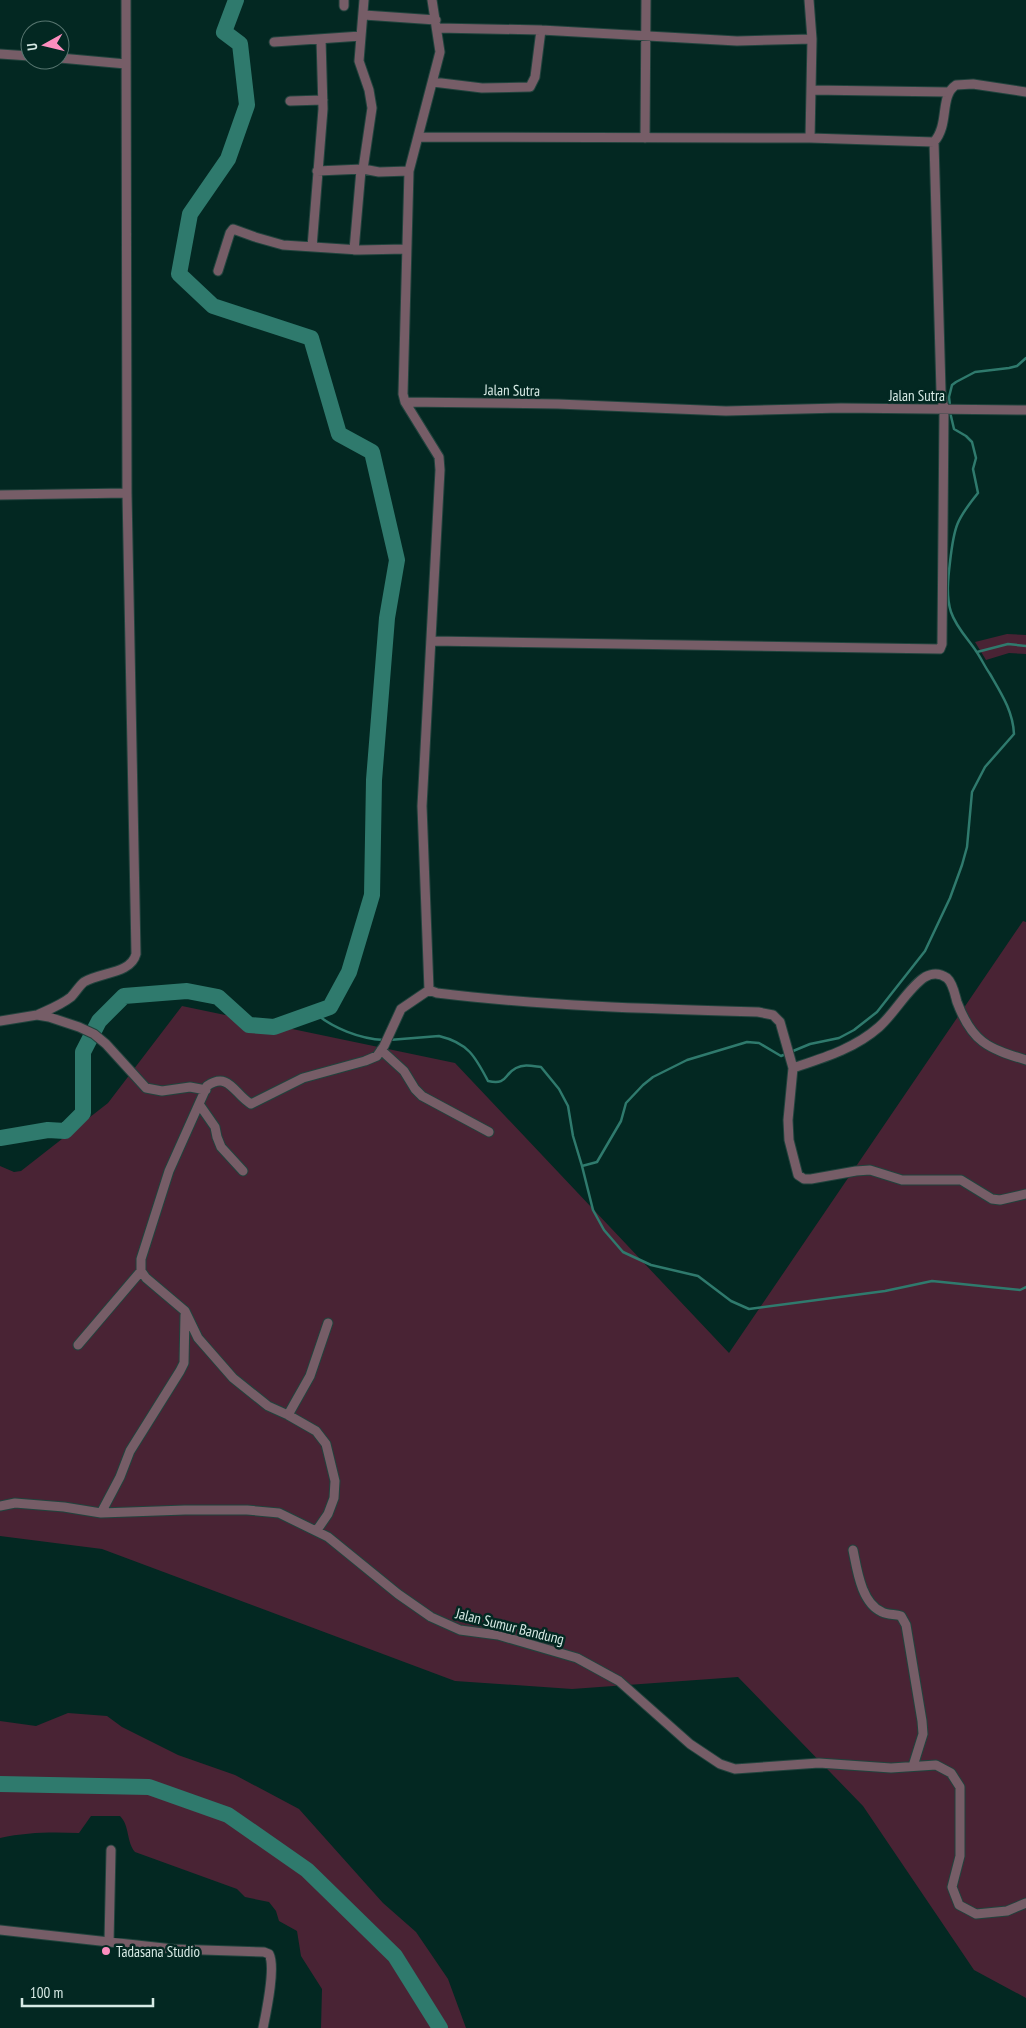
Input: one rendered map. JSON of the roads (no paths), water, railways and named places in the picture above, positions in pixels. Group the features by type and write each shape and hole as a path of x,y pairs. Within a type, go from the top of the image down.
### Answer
{"street":[{"path":"0,1021 37,1015 64,1002 87,981 129,966 136,954 127,492 126,0"},
{"path":"354,250 362,170 372,108 370,90 359,61 364,0"},
{"path":"429,990 422,806 440,470 439,457 405,402 403,394 409,171 434,82 440,52 432,0"},
{"path":"645,138 644,36 646,0"},
{"path":"809,0 812,39 810,138"},
{"path":"364,15 436,24 737,41 812,39"},
{"path":"434,82 482,88 530,86 535,77 541,30"},
{"path":"274,42 361,36"},
{"path":"312,247 323,100 321,38"},
{"path":"0,54 20,55"},
{"path":"70,59 126,64"},
{"path":"432,641 940,649 942,644 949,410 941,391 934,142 942,131 948,92 951,88 962,84 972,84 1026,92"},
{"path":"811,90 948,92"},
{"path":"290,101 323,100"},
{"path":"418,137 810,138 934,142"},
{"path":"317,171 409,171"},
{"path":"218,271 233,229 255,238 283,245 354,250 406,249"},
{"name":"Jalan Sutra","path":"405,402 558,404 726,411 841,408 1026,410"},
{"path":"0,495 127,492"},
{"path":"791,1064 832,1055 861,1041 879,1027 923,978 934,974 947,978 951,983 963,1018 974,1034 993,1048 1026,1060"},
{"path":"317,1530 328,1514 334,1498 335,1481 326,1444 316,1431 268,1406 233,1378 198,1338 185,1311 146,1278 141,1271 141,1260 170,1171 199,1104 206,1090 214,1081 220,1080 229,1083 242,1099 251,1104 303,1078 366,1061 377,1056 383,1048 401,1009 429,990"},
{"path":"429,990 437,993 496,1001 758,1012 773,1015 780,1022 791,1064 787,1130 798,1175 804,1179 870,1170 902,1180 961,1180 992,1199 1000,1200 1026,1194"},
{"path":"37,1015 49,1017 94,1034 106,1044 146,1088 162,1091 190,1087 206,1090"},
{"path":"383,1048 404,1071 422,1096 490,1132"},
{"path":"199,1104 215,1127 221,1147 243,1171"},
{"path":"78,1345 141,1271"},
{"path":"101,1513 120,1477 130,1451 184,1363 185,1311"},
{"path":"288,1415 310,1376 328,1323"},
{"name":"Jalan Sumur Bandung","path":"0,1506 15,1503 64,1506 101,1513 185,1510 279,1513 328,1537 398,1594 431,1617 460,1630 498,1635 577,1658 619,1681 690,1744 720,1764 735,1769 819,1763 891,1768 936,1765 951,1773 960,1787 960,1856 952,1887 959,1905 976,1914 1007,1911 1026,1903"},
{"path":"853,1550 859,1581 867,1596 881,1612 901,1616 906,1625 923,1734 913,1766"},
{"path":"109,1942 111,1850"},
{"path":"0,1930 173,1949 264,1952 269,1954 271,1962 268,2004 263,2028"}],"waterway":[{"path":"0,1138 48,1130 65,1131 83,1113 83,1052 99,1021 124,996 187,991 218,997 249,1025 274,1027 330,1007 349,972 372,895 374,780 387,618 397,560 372,452 339,434 311,338 213,306 179,274 190,214 228,159 247,105 240,44 224,32 236,0"},
{"path":"950,406 949,397 952,385 956,382 975,372 1017,366 1026,358"},
{"path":"389,1040 439,1036 457,1042 479,1064 488,1081 499,1082 519,1067 541,1067 559,1089 568,1106 573,1136 582,1166 597,1162 621,1121 626,1103 653,1077 687,1060 747,1042 759,1043 781,1056 810,1044 839,1038 854,1030 877,1012 925,951 950,898 962,865 967,847 972,792 985,767 1014,734 1009,710 1002,695 978,654 956,623 949,606 948,581 951,550 957,524 978,493 973,469 976,458 972,442 954,429 950,412"},
{"path":"977,652 1008,644 1026,646"},
{"path":"314,1012 329,1023 347,1032 384,1040"},
{"path":"582,1166 593,1210 604,1230 623,1252 651,1265 698,1276 731,1301 749,1309 885,1291 932,1281 1020,1290 1026,1287"},
{"path":"0,1784 149,1787 228,1815 307,1870 395,1956 440,2028"}],"place":[{"name":"Tadasana Studio","path":"106,1951"}]}
